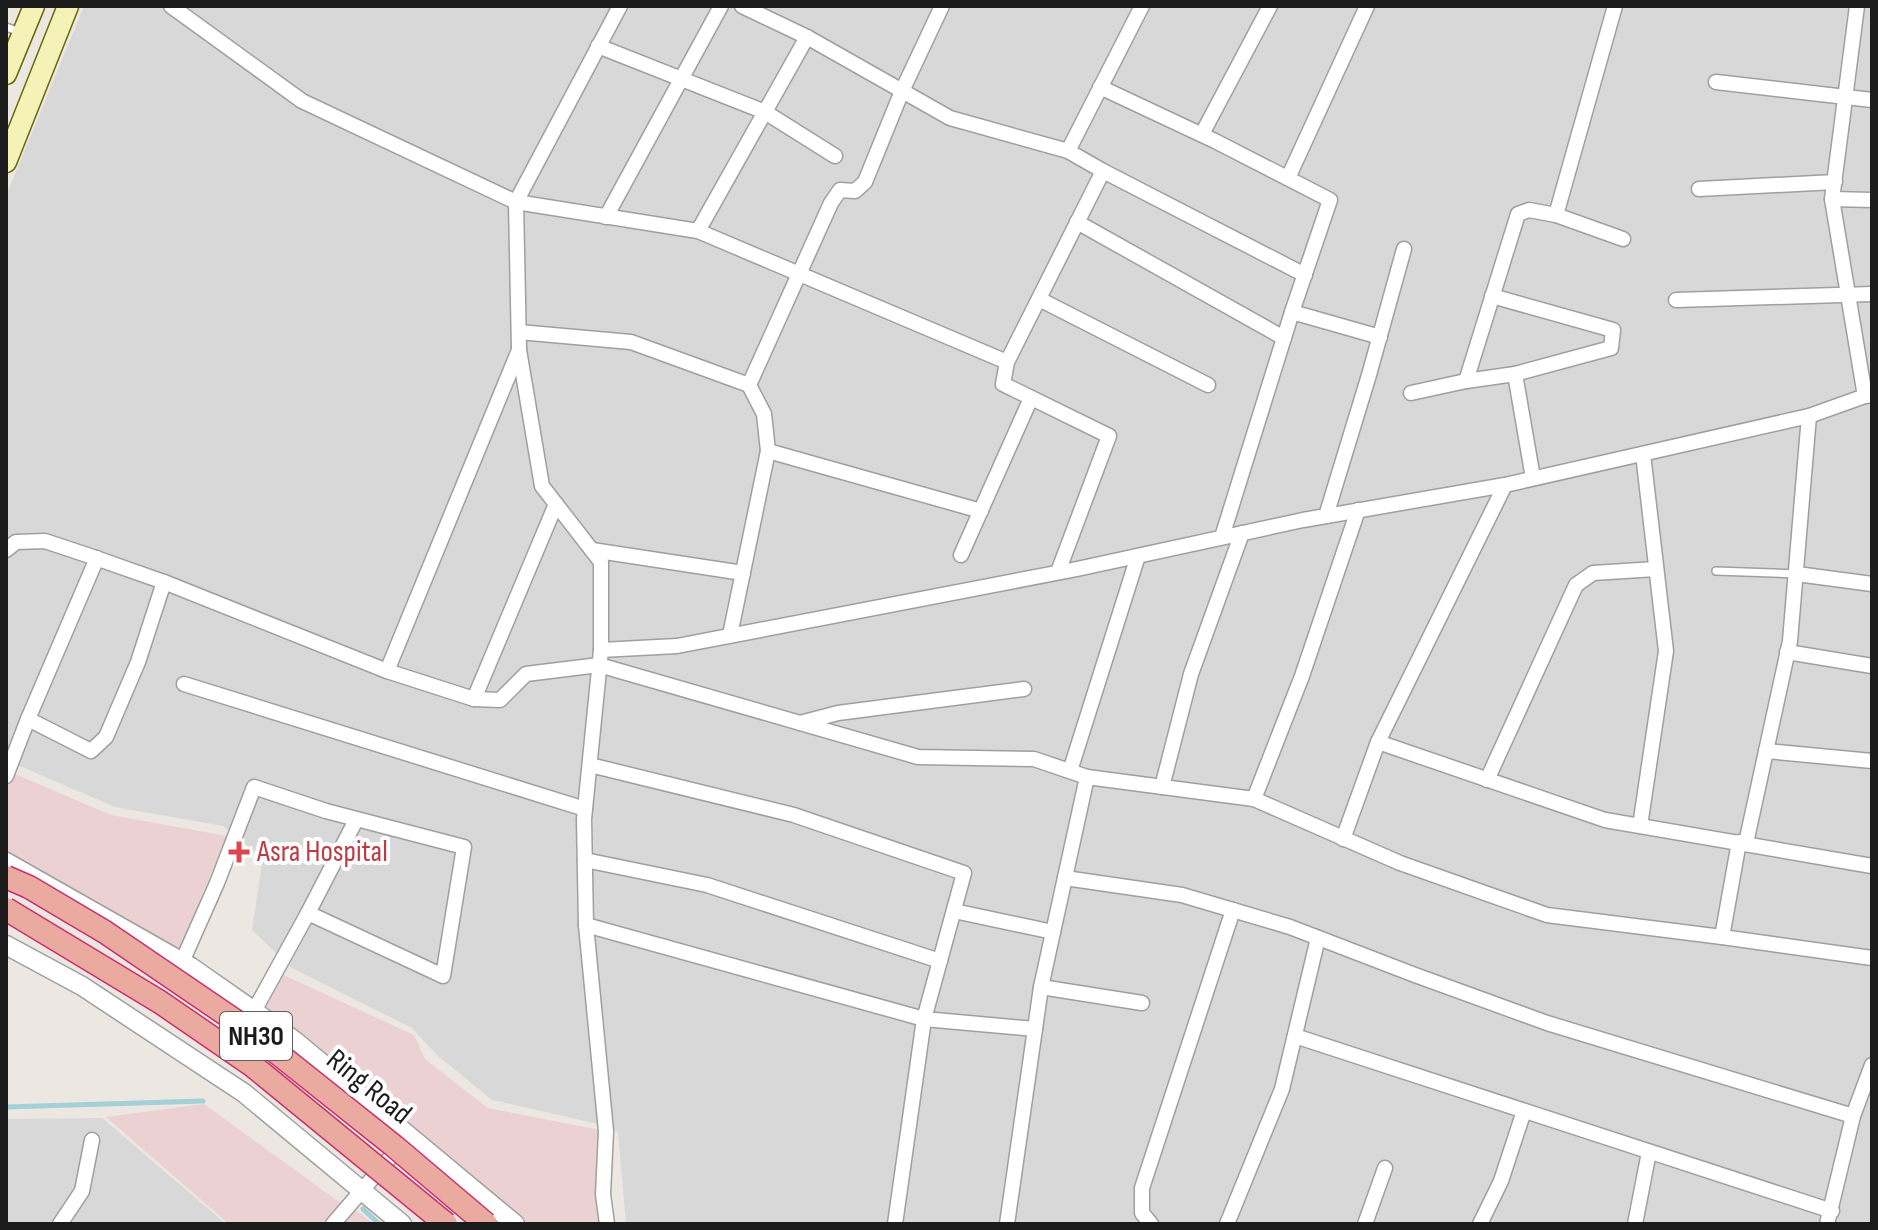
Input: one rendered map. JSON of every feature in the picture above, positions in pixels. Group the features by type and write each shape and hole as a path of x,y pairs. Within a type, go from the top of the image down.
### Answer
{"highway":[{"name":"Ring Road","path":"6,877 29,887 105,932 246,1028 486,1224"},
{"name":"Ring Road","path":"6,909 160,1002 253,1066 446,1224"}],"main road":[{"path":"6,74 14,30 34,6"},
{"path":"6,162 68,6"},
{"path":"14,30 53,43"}],"street":[{"path":"171,6 302,101 516,202 698,231 1007,362"},
{"path":"607,1224 603,1194 606,1131 586,925 585,860 585,809 600,657 601,562 542,486 519,350 516,202 620,6"},
{"path":"606,217 721,6"},
{"path":"742,6 807,37 950,118 1068,151 1305,275"},
{"path":"749,385 831,203 840,190 855,191 865,182 902,91 942,6"},
{"path":"1068,151 1142,6"},
{"path":"1202,134 1270,6"},
{"path":"1288,178 1367,6"},
{"path":"1556,215 1615,6"},
{"path":"6,550 16,542 45,541 164,582 387,671 474,699 500,700 526,674 600,657 677,646 1326,516 1505,485 1809,416 1868,396 1832,199 1857,6"},
{"path":"698,231 807,37"},
{"path":"598,46 765,112 835,156"},
{"path":"1716,82 1872,100"},
{"path":"1100,87 1202,134 1330,200 1222,537"},
{"path":"1058,572 1109,436 1003,384 1007,362 1103,171"},
{"path":"1699,189 1835,182"},
{"path":"1832,199 1872,200"},
{"path":"1466,381 1518,214 1529,210 1556,215 1623,239"},
{"path":"1077,222 1284,338"},
{"path":"1326,516 1404,249"},
{"path":"1676,300 1872,294"},
{"path":"1411,393 1515,374 1611,348 1613,330 1492,296"},
{"path":"1039,299 1208,385"},
{"path":"1292,312 1380,337"},
{"path":"519,332 631,342 749,385 764,414 768,451 730,635"},
{"path":"387,671 519,350"},
{"path":"1515,374 1533,478"},
{"path":"961,555 1031,398"},
{"path":"1722,937 1787,652 1797,574 1809,416"},
{"path":"768,451 981,511"},
{"path":"1640,826 1666,651 1643,454"},
{"path":"1343,839 1378,742 1505,485"},
{"path":"474,699 556,504"},
{"path":"1254,799 1302,676 1358,510"},
{"path":"1162,787 1191,674 1242,533"},
{"path":"592,550 743,573"},
{"path":"1070,771 1138,556"},
{"path":"6,776 97,558"},
{"path":"1487,780 1576,585 1593,573 1656,569"},
{"path":"1797,574 1872,584"},
{"path":"28,719 91,751 106,737 138,662 164,582"},
{"path":"1787,652 1872,666"},
{"path":"600,657 800,723 918,757 1034,759 1087,777 1254,799 1400,863 1547,915 1872,958"},
{"path":"184,684 585,809"},
{"path":"800,723 838,713 1024,689"},
{"path":"1378,742 1605,820 1872,866"},
{"path":"1766,751 1872,761"},
{"path":"590,765 794,815 964,873 924,1019 895,1224"},
{"path":"1007,1224 1041,987 1087,777"},
{"path":"182,962 254,787 356,820 464,847 443,976 308,913"},
{"path":"254,1011 356,820"},
{"path":"585,860 707,885 940,961"},
{"path":"6,862 182,962 254,1011 295,1041 515,1224"},
{"path":"1065,878 1182,895 1290,927 1547,1023 1853,1116"},
{"path":"1151,1224 1142,1213 1142,1188 1233,910"},
{"path":"954,911 1053,932"},
{"path":"586,925 924,1019 1035,1029"},
{"path":"1227,1224 1282,1089 1318,938"},
{"path":"6,945 82,986 244,1093 402,1224"},
{"path":"1041,987 1142,1003"},
{"path":"1295,1036 1649,1152 1830,1218 1853,1116 1872,1065"},
{"path":"1480,1224 1501,1181 1524,1111"},
{"path":"333,1224 409,1136"},
{"path":"60,1224 82,1191 92,1140"},
{"path":"1635,1224 1649,1152"},
{"path":"1365,1224 1385,1168"}],"lane":[{"path":"1716,571 1797,574"}],"shaded area":[{"path":"84,6 1872,6 1872,1224 626,1224 618,1132 594,1123 492,1100 438,1056 412,1028 292,968 252,930 263,858 223,826 115,807 6,760 6,196"},
{"path":"6,770 111,815 227,836 177,954 6,856"},
{"path":"279,973 414,1035 425,1059 488,1108 600,1130 596,1200 599,1224 524,1224 399,1113 260,1007"},
{"path":"204,1104 374,1224 229,1224 106,1117"},
{"path":"102,1118 226,1224 6,1224 6,1119"}],"building":[{"path":"235,845 246,850 242,859 231,854"}],"waterway":[{"path":"6,1107 203,1101"},
{"path":"363,1209 379,1224"}],"place":[{"name":"Asra Hospital","path":"239,852"}]}
